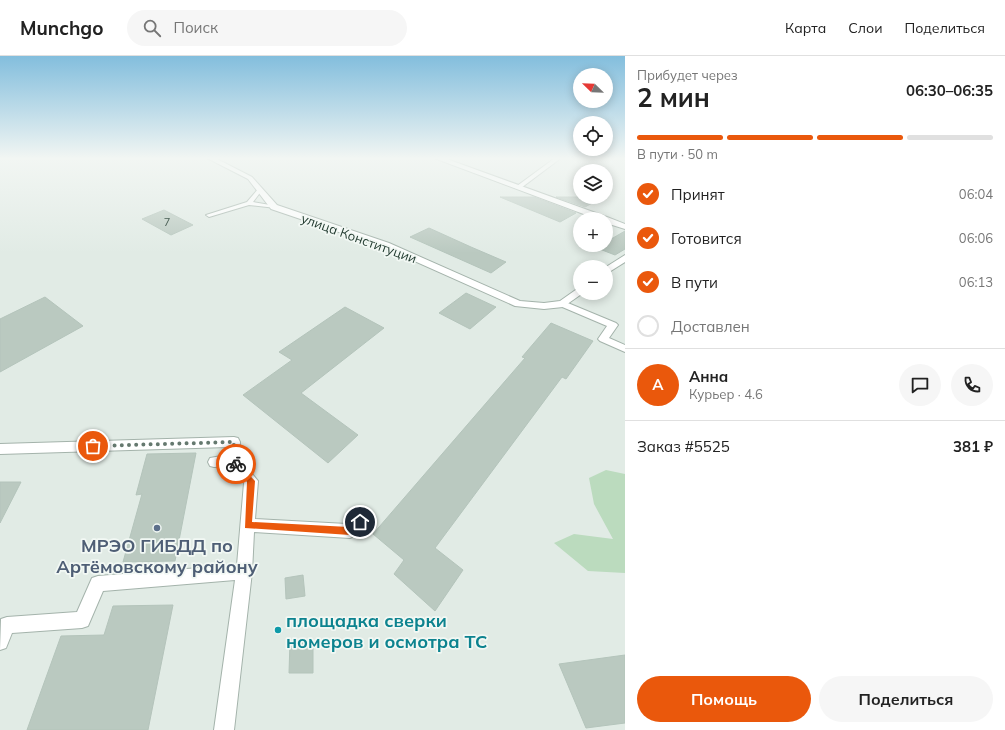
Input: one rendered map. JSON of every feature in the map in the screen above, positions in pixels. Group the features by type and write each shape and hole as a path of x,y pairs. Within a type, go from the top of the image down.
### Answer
{"street":[{"path":"526,189 586,212"},
{"name":"улица Конституции","path":"259,190 274,207 386,245 496,296 518,304 544,306 563,304"},
{"path":"613,222 625,227"},
{"path":"613,266 625,258"},
{"path":"563,304 573,296"}],"lane":[{"path":"249,203 259,190"},
{"path":"209,215 249,203 274,207"},
{"path":"563,304 613,325 603,339 625,349"},
{"path":"0,449 234,442 233,460 251,481 244,572 224,730"},
{"path":"214,462 233,460"},
{"path":"248,525 350,531 360,522"},
{"path":"0,642 7,626 82,620 98,584 244,572"}],"green space":[{"path":"606,470 625,474 625,573 588,571 554,543 574,534 613,539 594,504 589,478"}],"building":[{"path":"500,197 534,197 573,212 573,215 560,222"},
{"path":"556,197 573,197 573,203"},
{"path":"576,204 590,204 585,207"},
{"path":"164,210 193,225 171,235 142,219"},
{"path":"429,228 506,262 491,273 410,237"},
{"path":"625,231 625,249 615,255 607,252 613,252 613,238"},
{"path":"466,293 496,307 470,329 439,313"},
{"path":"45,297 83,326 0,372 0,319"},
{"path":"345,307 384,328 301,393 358,435 328,463 243,395 292,360 279,352"},
{"path":"551,323 593,341 566,379 562,377 435,548 463,570 435,611 394,574 404,560 373,534 525,358 522,357"},
{"name":"МРЭО ГИБДД по Артёмовскому району","path":"196,453 175,561 123,562 142,494 136,495 147,454"},
{"path":"0,482 21,482 0,523"},
{"path":"303,575 305,596 286,599 285,578"},
{"path":"173,605 148,730 27,730 61,636 104,635 113,606"},
{"path":"290,641 313,641 313,673 289,673"},
{"path":"625,655 625,723 586,728 559,664"}],"way so far":[{"path":"93,446 234,442 233,460 236,464"}],"place":[{"name":"МРЭО ГИБДД по Артёмовскому району","path":"157,528"},
{"name":"площадка сверки номеров и осмотра ТС","path":"278,630"}],"route":[{"path":"236,464 251,481 248,525 350,531 360,522"}]}
